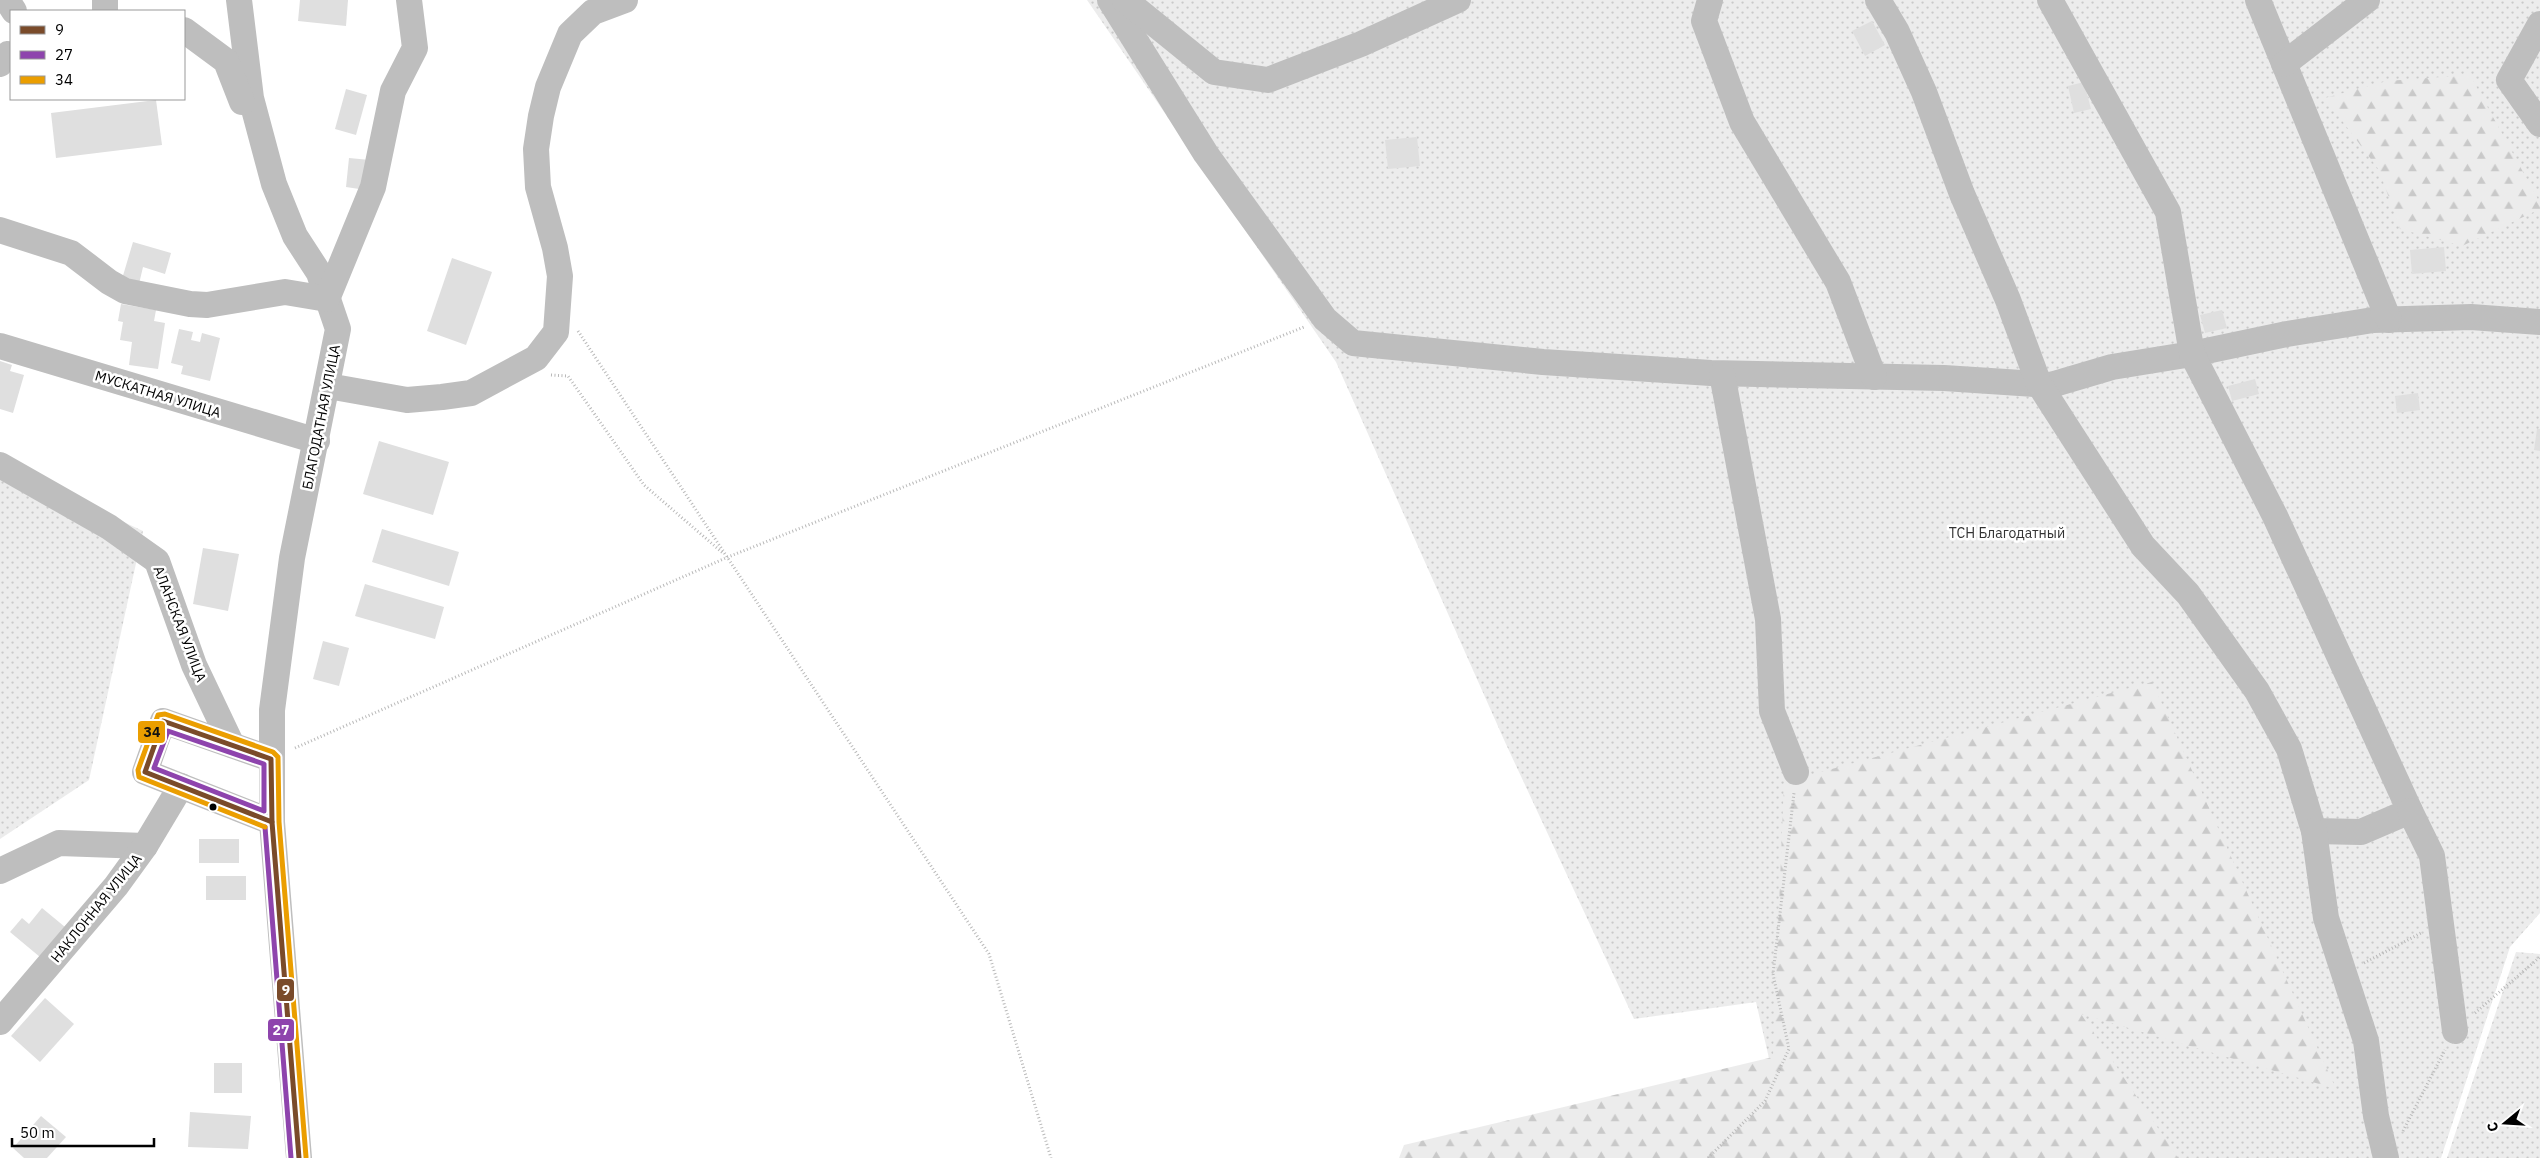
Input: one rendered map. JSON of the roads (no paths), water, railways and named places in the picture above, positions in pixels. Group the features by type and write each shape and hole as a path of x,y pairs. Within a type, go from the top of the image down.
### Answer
{"street":[{"name":"БЛАГОДАТНАЯ УЛИЦА","path":"239,0 251,98 274,184 295,236 319,273 338,329 292,558 272,710 272,822 299,1158"},
{"path":"0,230 71,253 109,282 125,291 197,305 285,292 327,299 373,187 393,91 415,48 409,0"},
{"path":"328,386 408,400 471,393 536,358 556,332 560,276 556,248 538,187 536,149 541,116 552,78 570,34 593,12 625,0"},
{"path":"1110,0 1206,154 1325,319 1353,343 1543,362 1722,374 1944,378 2051,385 2112,367 2373,320 2471,317 2540,322"},
{"path":"1125,0 1214,72 1268,80 1361,44 1458,0"},
{"path":"1710,0 1704,22 1742,122 1838,282 1874,377"},
{"path":"1878,0 1897,32 1924,92 1962,194 2008,300 2039,384 2143,546 2188,594 2257,691 2289,749 2314,831 2326,918 2366,1041 2376,1116 2386,1158"},
{"path":"2050,0 2168,212 2192,354 2275,516 2432,856 2455,1031"},
{"path":"2258,0 2389,320"},
{"path":"2284,64 2367,0"},
{"path":"2540,24 2510,80 2540,124"},
{"path":"185,31 226,61 274,184"},
{"name":"МУСКАТНАЯ УЛИЦА","path":"0,346 316,441"},
{"path":"1722,374 1768,619 1772,710 1796,772"},
{"name":"АЛАНСКАЯ УЛИЦА","path":"0,465 109,528 156,561 194,665 232,745"},
{"path":"271,759 163,721 145,772 272,822"},
{"name":"НАКЛОННАЯ УЛИЦА","path":"0,1022 116,886 145,846 181,786"},
{"path":"2314,831 2361,832 2410,811"},
{"path":"0,871 59,843 145,846"}],"park label":[{"name":"ТСН Благодатный","path":"2007,533"}]}
